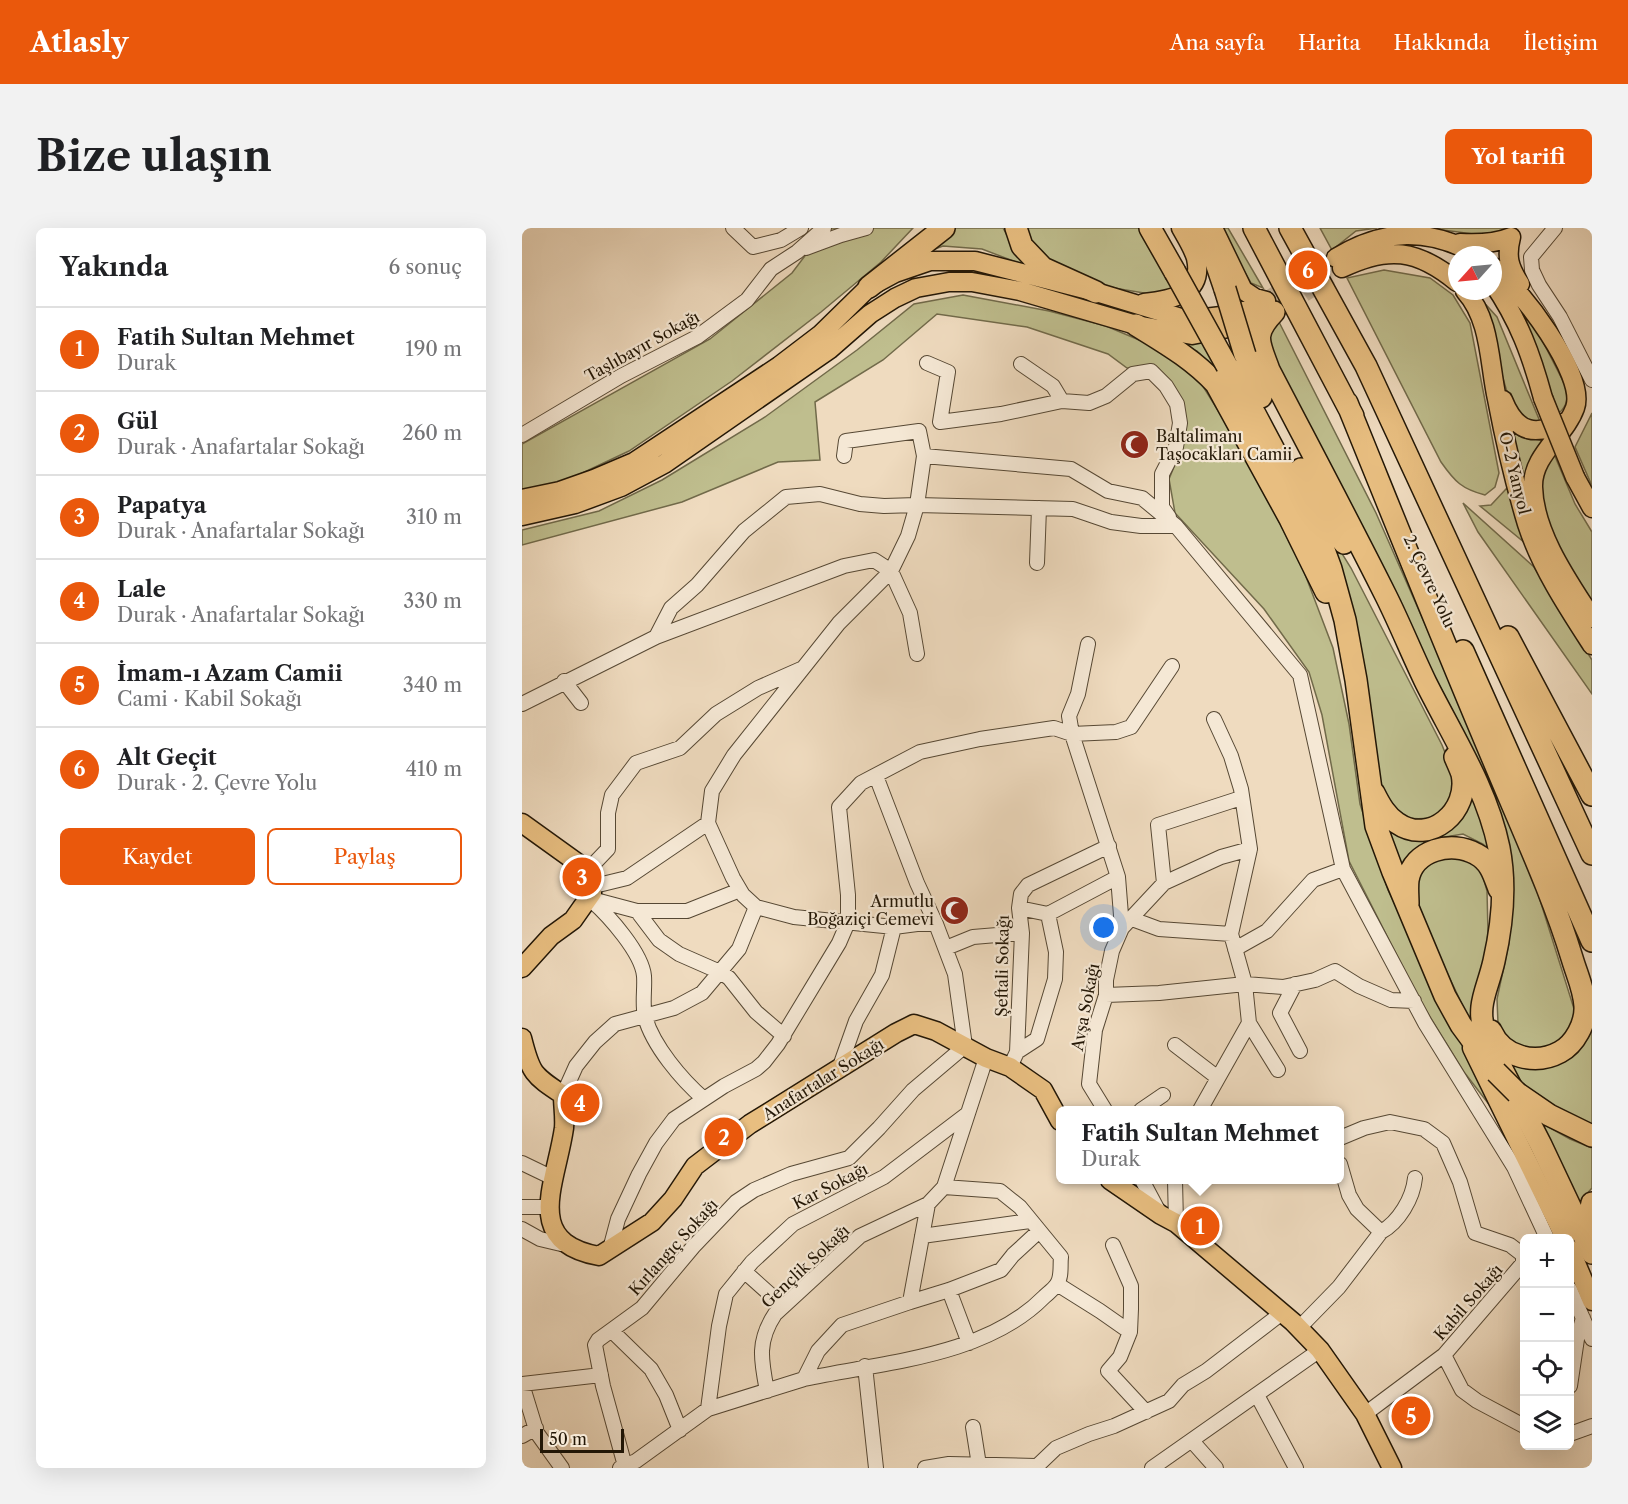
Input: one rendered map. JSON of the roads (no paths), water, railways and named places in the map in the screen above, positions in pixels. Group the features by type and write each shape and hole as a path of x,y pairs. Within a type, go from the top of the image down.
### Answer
{"highway":[{"path":"869,287 945,228"},
{"path":"1016,228 1022,246 1043,268 1096,292"},
{"path":"1150,228 1180,270 1261,397 1328,516 1413,653"},
{"path":"1162,228 1180,270"},
{"path":"1199,228 1212,251 1225,289 1236,360 1317,531 1334,579 1352,655 1376,826 1408,910 1445,996 1461,1025 1496,1072 1518,1093 1549,1115 1592,1136"},
{"name":"2. Çevre Yolu","path":"1254,228 1347,403 1484,695 1592,941"},
{"name":"2. Çevre Yolu","path":"1290,228 1366,366 1592,854"},
{"path":"1270,306 1259,332 1261,347 1269,370 1387,597 1492,817 1500,851 1503,878 1501,913 1498,944 1481,1005 1480,1020 1485,1036 1541,1145 1592,1253"},
{"path":"1135,314 1200,367 1216,384 1290,519 1320,580 1352,655"},
{"path":"1366,366 1592,795"},
{"path":"1347,403 1567,940 1586,1009 1578,1033 1570,1045 1551,1056 1529,1059 1517,1056 1504,1048 1492,1035 1486,1016 1488,980"},
{"path":"1369,782 1387,815 1399,825 1427,830 1442,824 1456,811 1461,795 1462,776 1426,682"},
{"path":"1408,910 1408,879 1417,862 1432,850 1449,847 1462,848 1478,854 1493,870 1499,891 1501,913"},
{"path":"1592,1203 1587,1225 1592,1244"}],"main road":[{"path":"1135,314 1179,297 1189,289 1197,269 1196,256 1181,228"},
{"path":"522,516 575,504 621,487 664,464 830,349 870,314 916,288 942,283 972,282 1135,314 1192,335 1244,325 1270,306 1243,290 1213,228"},
{"path":"1472,246 1502,241 1514,232"},
{"path":"1514,232 1508,257 1509,265 1561,356 1577,393 1575,407 1568,421 1536,468 1533,486 1543,531 1558,562 1592,618"},
{"path":"1448,263 1430,256 1386,253 1339,263 1354,246 1376,237 1397,233 1423,233 1450,246"},
{"path":"1412,255 1448,276"},
{"path":"522,499 560,491 634,462 778,366 821,334 869,287 916,265 930,261 975,261 1096,292 1135,314"},
{"path":"1502,276 1522,296 1540,320"},
{"path":"1502,296 1511,309 1533,359 1543,398 1575,477 1592,508"},
{"name":"O-2 Yanyol","path":"1472,300 1485,331 1527,525 1544,565 1592,645"},
{"path":"1492,300 1500,310 1522,363 1543,398"},
{"path":"1494,380 1509,415 1518,425 1533,431 1549,430 1568,421"},
{"path":"522,824 579,864 588,886 573,920 551,936 522,968"},
{"name":"Anafartalar Sokağı","path":"561,1244 579,1252 599,1256 652,1222 673,1198 695,1166 750,1124 914,1024 936,1030 965,1046"},
{"path":"1461,1025 1563,1234"},
{"path":"522,1038 529,1065 539,1079 563,1095 564,1127 545,1207 552,1234 561,1244"},
{"path":"965,1046 986,1058 1013,1059 1043,1089 1056,1113"},
{"path":"1117,1184 1168,1219 1299,1328 1320,1350 1365,1414 1392,1468"},
{"path":"1574,1260 1592,1301"}],"street":[{"path":"733,228 753,247 781,240 801,228"},
{"name":"Taşlıbayır Sokağı","path":"522,435 621,376 697,337 747,300 771,269 797,252 824,228"},
{"name":"Taşlıbayır Sokağı","path":"797,252 866,228"},
{"path":"1555,228 1531,257 1532,270 1560,317 1592,380"},
{"path":"927,363 948,372 940,422 1001,414 1062,401 1089,403 1106,396 1133,374 1151,371 1166,386 1177,404 1180,423 1176,447 1162,474 1162,507 1300,675 1343,869 1414,1001 1514,1167 1545,1234"},
{"path":"1021,364 1053,386 1062,401"},
{"path":"844,456 846,441 919,431 924,456 917,505 908,536 891,571 839,623 734,755 712,790 708,823 722,858 740,890 756,907 794,917 894,927 936,924"},
{"path":"924,456 1071,469 1108,491 1142,498 1176,526"},
{"path":"656,637 671,608 697,585 744,531 786,497 820,494 860,504 884,506 1073,509 1111,522 1141,526 1176,526"},
{"path":"1037,563 1039,508"},
{"path":"522,704 656,637 851,564 874,560 891,571 910,613 917,654"},
{"path":"1072,734 1069,716 1078,693 1088,644"},
{"path":"610,1249 618,1219 656,1143 674,1119 764,1062 784,1036 839,943 848,922 848,895 839,807 861,783 920,752 980,739 1054,728 1072,734 1116,732 1131,728 1172,666"},
{"path":"588,886 608,849 608,813 612,795 636,763 680,748 716,714 758,688 803,668"},
{"path":"564,681 581,703"},
{"path":"1214,718 1231,756 1241,789 1250,849 1231,934 1245,984 1249,1023 1278,1070"},
{"name":"Avşa Sokağı","path":"1072,734 1118,877 1127,924 1112,951 1106,980 1106,995 1095,1030 1089,1084 1103,1106"},
{"path":"876,776 916,883 936,924 955,974 965,1046"},
{"path":"1164,883 1158,825 1241,798"},
{"path":"588,886 627,878 708,823"},
{"name":"Şeftali Sokağı","path":"1013,1059 1022,933 1019,908 1021,894 1028,885 1109,846"},
{"path":"1127,924 1164,883 1221,857 1250,849"},
{"path":"1235,949 1267,931 1313,880 1343,869"},
{"path":"1019,908 1048,914 1118,877"},
{"path":"588,886 637,911 659,940 679,954 729,978 756,1012 784,1036"},
{"path":"588,886 643,967 645,1016 654,1038 687,1084 704,1099"},
{"path":"637,911 687,911 740,890"},
{"path":"563,1095 576,1066 595,1042 615,1024 674,1008 702,993 739,949 756,907"},
{"path":"1013,1059 1036,1039 1055,979 1056,952 1048,914"},
{"path":"1127,924 1159,929 1231,934"},
{"path":"839,1069 856,1021 882,975 894,927"},
{"path":"946,948 973,937 1022,933"},
{"path":"1106,995 1159,993 1245,984 1283,987 1314,980 1335,971 1359,986 1391,1000 1414,1001"},
{"path":"1295,984 1280,1013 1300,1051"},
{"path":"1202,1106 1249,1023"},
{"path":"1175,1045 1218,1078"},
{"name":"Kırlangıç Sokağı","path":"623,1467 595,1345 598,1340 642,1308 693,1247 736,1202 754,1190 791,1174 849,1158 913,1090 965,1046"},
{"path":"910,1302 928,1204 944,1187 986,1058"},
{"path":"1147,1106 1163,1095"},
{"name":"Kar Sokağı","path":"708,1409 719,1326 726,1294 744,1271 793,1224 884,1177 967,1114"},
{"name":"Kabil Sokağı","path":"1344,1136 1364,1128 1390,1122 1425,1129 1443,1143 1460,1182 1475,1233 1510,1245 1523,1255 1523,1263 1444,1354 1365,1414"},
{"path":"522,1163 551,1177"},
{"path":"1344,1178 1349,1195 1357,1209 1381,1232"},
{"path":"1299,1328 1340,1287 1381,1232 1398,1216 1414,1191 1415,1178"},
{"path":"1145,1184 1168,1219"},
{"path":"1168,1219 1177,1184"},
{"path":"623,1467 636,1461 708,1409 804,1379 969,1344 1031,1310 1057,1284 1060,1277 1060,1257 1020,1207 1000,1191 944,1187"},
{"name":"Gençlik Sokağı","path":"767,1391 760,1356 765,1328 775,1314 860,1236 928,1204"},
{"path":"522,1207 545,1207"},
{"path":"922,1236 1034,1226"},
{"path":"804,1379 818,1351 842,1325 949,1290 1001,1270 1034,1226"},
{"path":"522,1229 540,1239 561,1244"},
{"path":"1113,1245 1131,1286 1130,1332 1120,1357 1108,1371 1146,1412"},
{"path":"744,1271 783,1306"},
{"path":"1057,1284 1130,1332"},
{"path":"949,1290 969,1344"},
{"path":"1574,1299 1592,1339"},
{"path":"925,1468 950,1464 1036,1467 1056,1448 1170,1401 1183,1385 1206,1371 1282,1313"},
{"path":"1574,1345 1583,1318"},
{"path":"612,1331 651,1369 666,1395 680,1430"},
{"path":"1152,1468 1320,1350"},
{"path":"1444,1354 1462,1390 1477,1401 1520,1424"},
{"path":"865,1366 876,1468"},
{"path":"562,1468 536,1428 522,1384 601,1375"},
{"path":"1257,1395 1296,1468"},
{"path":"1574,1432 1592,1426"},
{"path":"973,1427 980,1465"},
{"path":"522,1436 536,1428"},
{"path":"1192,1441 1216,1468"}],"tunnel":[{"path":"1266,301 1336,258"},
{"path":"1281,308 1330,276"}],"place":[{"name":"Alt Geçit","path":"1308,270"},
{"name":"Baltalimanı Taşocakları Camii","path":"1135,445"},
{"name":"Papatya","path":"582,877"},
{"name":"Armutlu Boğaziçi Cemevi","path":"955,910"},
{"name":"Lale","path":"580,1103"},
{"name":"Gül","path":"724,1137"},
{"name":"Fatih Sultan Mehmet","path":"1200,1226"},
{"name":"İmam-ı Azam Camii","path":"1411,1416"}]}
